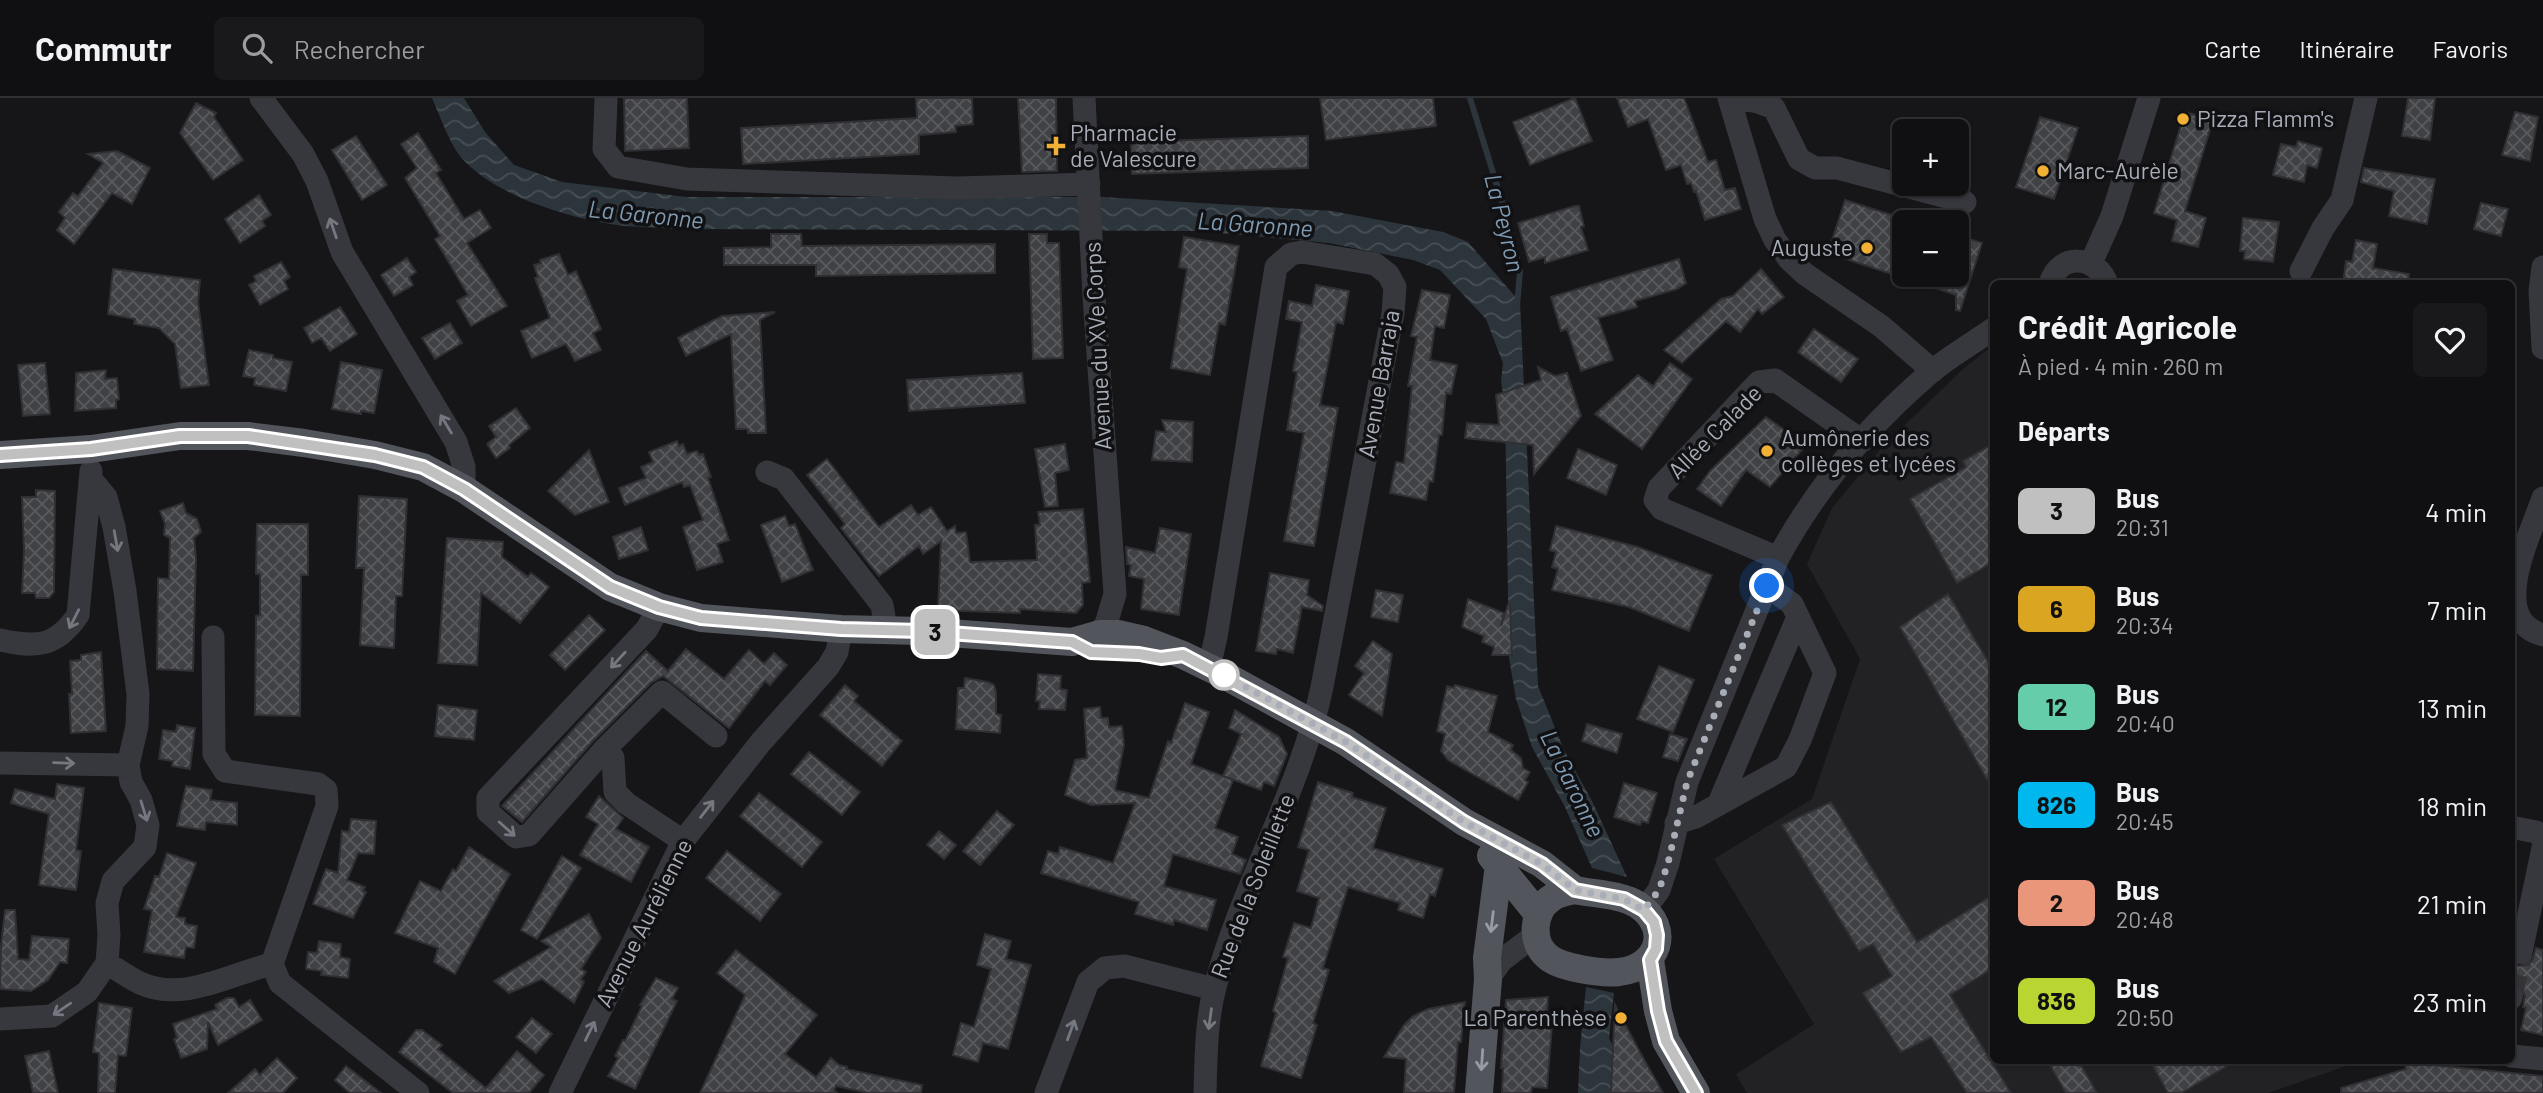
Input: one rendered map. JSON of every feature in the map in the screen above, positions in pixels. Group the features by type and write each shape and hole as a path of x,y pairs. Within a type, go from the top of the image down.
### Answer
{"main road":[{"path":"0,455 91,449 180,436 248,436 375,455 423,467 464,489 610,587 659,607 701,618 841,629 886,629 1085,641 1118,634 1144,640 1209,668 1346,742 1464,822 1542,864 1575,890"},
{"path":"1085,641 1091,652 1139,654 1161,658 1183,655"},
{"path":"1464,822 1499,865 1537,924 1547,957 1580,968 1611,973 1636,969 1650,960 1656,949 1654,922 1644,910 1624,899 1575,890 1554,896 1547,900 1537,924"},
{"path":"1479,1093 1488,958 1499,865"},
{"path":"1650,960 1666,1041 1696,1093"}],"street":[{"path":"261,98 303,154 317,181 342,252 456,442 464,467 464,489"},
{"name":"Avenue du XVe Corps","path":"1084,98 1115,594 1111,609 1085,641"},
{"path":"1933,370 1881,326 1805,274 1789,259 1775,240 1765,219 1730,98 1758,102 1774,108 1799,159 1815,168 1837,168 1965,202"},
{"path":"2091,263 2112,216 2149,98"},
{"path":"2301,271 2323,228 2343,200 2366,98"},
{"path":"606,100 604,149 618,167 687,179 957,188 1089,189"},
{"name":"Avenue Barraja","path":"1209,668 1276,267 1291,254 1302,252 1375,264 1388,274 1395,287 1393,313 1314,724"},
{"path":"2052,280 2055,271 2063,265 2082,260 2099,268 2105,280"},
{"path":"2543,267 2540,291 2543,348"},
{"path":"1644,910 1659,890 1687,782 1778,558 1795,527 1816,495 1899,401 1933,370 1990,331"},
{"name":"Allée Calade","path":"1778,558 1662,509 1655,500 1659,488 1759,383 1775,380 1862,442"},
{"path":"0,640 22,645 47,643 66,632 78,615 91,479 91,449"},
{"path":"767,472 784,479 882,605 886,629"},
{"path":"0,1019 52,1016 87,992 107,963 107,903 113,881 145,847 148,825 141,800 131,782 128,765 137,726 138,694 133,652 114,527 106,497 91,479"},
{"path":"2515,579 2543,498"},
{"path":"1676,823 1696,817 1786,767 1800,740 1825,673 1792,604 1767,586"},
{"name":"Avenue du XVe Corps","path":"1115,594 1128,620 1144,640"},
{"path":"2515,603 2516,612 2532,632 2543,635"},
{"path":"659,607 647,629 488,798 488,812 516,837 529,835 603,751 662,692 716,736"},
{"path":"1729,799 1803,626"},
{"name":"Avenue Aurélienne","path":"560,1093 683,841 761,742 828,667 837,652 841,629"},
{"path":"213,637 214,754 225,771 318,784 326,790 327,807 272,964 280,983 418,1093"},
{"name":"Rue de la Soleillette","path":"1205,1093 1206,1054 1214,989 1247,893 1302,760 1314,724"},
{"path":"603,751 612,758 615,792 625,803 683,841"},
{"path":"0,763 128,765"},
{"path":"2515,828 2536,832 2543,838"},
{"path":"2522,952 2543,848"},
{"path":"1488,979 1502,960 1537,924"},
{"path":"107,963 142,984 174,990 206,985 272,964"},
{"path":"1046,1093 1088,982 1105,968 1124,966 1214,989"},
{"path":"2515,1056 2543,1059"}],"shaded area":[{"path":"1990,347 1990,1064 2352,1064 2268,1093 1747,1093 1736,1074 1814,1024 1714,859 1812,799 1860,659 1807,564 1832,508 1883,446 1962,370"}],"water":[{"name":"La Garonne","path":"432,98 464,98 485,132 514,165 562,182 686,197 1102,197 1332,211 1443,232 1468,242 1520,302 1538,686 1564,750 1592,801 1627,877 1592,868 1565,807 1532,747 1516,699 1509,658 1505,406 1501,381 1503,363 1486,319 1440,270 1413,260 1329,243 1199,231 679,229 605,223 536,204 514,195 475,171 456,150"},
{"path":"1586,987 1614,993 1609,1038 1619,1059 1612,1063 1611,1093 1578,1093"}],"building":[{"path":"624,98 687,98 689,148 625,151"},
{"path":"916,98 972,98 973,124 955,126 956,132 919,135 919,154 743,164 741,128 917,118"},
{"path":"1018,98 1056,98 1057,171 1022,172"},
{"path":"1320,98 1433,98 1436,126 1326,140"},
{"path":"1575,98 1592,141 1530,165 1513,122"},
{"path":"1617,98 1684,98 1708,162 1716,160 1725,190 1735,188 1741,209 1705,220 1696,191 1694,192 1691,183 1687,184 1681,165 1666,170 1648,119 1628,127"},
{"path":"2408,98 2435,98 2430,140 2402,136"},
{"path":"196,103 216,113 214,117 243,160 213,180 180,133"},
{"path":"2185,112 2213,120 2185,211 2206,218 2198,247 2172,241 2177,220 2154,213"},
{"path":"2515,112 2538,117 2530,161 2502,155"},
{"name":"Marc-Aurèle","path":"2040,117 2078,128 2054,199 2016,187"},
{"path":"418,133 441,170 436,173 464,219 480,210 491,228 467,243 507,306 471,326 457,301 468,295 435,239 440,236 405,178 417,168 401,144"},
{"path":"356,136 387,185 362,200 332,150"},
{"path":"1308,136 1308,168 1132,174 1131,142"},
{"path":"2298,141 2322,148 2317,168 2307,165 2304,182 2273,175 2281,144 2296,147"},
{"path":"117,151 150,168 132,204 112,193 74,244 57,230 65,218 59,212 73,193 78,196 103,163 88,154"},
{"path":"2364,168 2435,179 2427,224 2389,216 2394,191 2361,182"},
{"path":"259,195 271,215 262,221 265,226 240,243 225,219"},
{"path":"1845,200 1892,215 1892,274 1828,253"},
{"path":"2481,203 2508,209 2501,236 2474,229"},
{"path":"1579,206 1584,226 1581,227 1588,250 1545,263 1545,257 1529,262 1518,223"},
{"path":"2243,218 2279,222 2273,262 2244,259 2245,251 2240,251"},
{"path":"771,234 801,234 802,246 995,244 995,273 816,276 816,265 724,265 724,248 771,247"},
{"path":"1029,234 1047,234 1047,243 1059,243 1063,358 1033,359"},
{"path":"1184,237 1239,246 1225,325 1219,323 1210,375 1171,368 1187,269 1179,267"},
{"path":"1969,239 1982,243 1969,283"},
{"path":"2356,240 2377,244 2373,268 2409,274 2408,280 2344,280 2346,261 2352,262"},
{"path":"559,254 568,275 576,271 601,329 593,333 601,350 575,361 566,344 532,358 521,331 550,318 535,278 538,277 534,265 541,263 540,260"},
{"path":"407,258 416,272 409,277 413,285 394,296 381,275"},
{"path":"1679,259 1686,283 1677,289 1635,301 1637,307 1598,318 1613,360 1581,371 1567,329 1561,331 1551,297"},
{"path":"281,262 290,277 284,281 288,289 260,305 249,285 256,281 254,276"},
{"path":"113,269 200,280 198,302 209,385 181,388 175,344 159,328 134,324 135,319 108,314"},
{"path":"1761,269 1784,297 1762,314 1758,309 1740,332 1726,321 1682,363 1664,350 1721,299 1733,296"},
{"path":"1316,285 1349,291 1343,324 1336,322 1320,405 1338,408 1314,546 1284,541 1304,433 1287,430 1297,372 1293,371 1302,322 1286,319 1289,301 1312,306"},
{"path":"1932,287 1968,287 1960,311 1956,310 1956,295"},
{"path":"1422,290 1450,295 1444,328 1435,326 1430,360 1457,365 1451,394 1446,393 1442,435 1439,435 1433,482 1429,481 1426,500 1390,493 1396,462 1404,463 1412,386 1408,386 1417,337 1411,336"},
{"path":"340,307 357,334 330,351 321,338 312,343 304,328"},
{"path":"775,312 760,320 766,433 748,433 748,429 736,429 731,334 686,356 678,338 722,316"},
{"path":"450,323 462,343 435,359 422,338"},
{"path":"1814,329 1858,359 1841,382 1798,352"},
{"path":"249,350 292,362 286,391 254,385 255,378 243,376"},
{"path":"341,362 382,370 374,413 361,411 361,414 332,409"},
{"path":"45,363 50,414 23,416 18,365"},
{"path":"1670,363 1692,379 1642,449 1595,414 1638,375 1653,386"},
{"path":"1538,367 1555,376 1567,373 1581,416 1534,474 1533,445 1465,438 1467,423 1499,425 1496,395 1541,380"},
{"path":"106,370 105,379 117,378 119,399 116,400 116,408 75,411 76,373"},
{"path":"1022,373 1025,403 909,411 907,380"},
{"path":"516,408 530,428 496,458 487,444 496,437 489,426"},
{"name":"Aumônerie des collèges et lycées","path":"1766,417 1806,445 1770,487 1746,470 1721,506 1697,489 1710,471"},
{"path":"1162,420 1193,422 1192,462 1152,460 1156,431 1166,432"},
{"path":"677,441 679,446 683,444 687,454 697,451 699,455 703,454 711,477 708,478 729,540 717,544 723,562 697,570 683,527 703,520 690,485 684,487 682,482 625,505 619,488 646,478 641,467 653,462 649,452"},
{"path":"1065,444 1069,470 1055,473 1058,506 1045,507 1035,449"},
{"path":"1990,446 1990,564 1957,583 1910,499 1966,467 1963,461"},
{"path":"1578,449 1617,465 1606,495 1567,478"},
{"path":"589,450 609,502 575,515 548,491"},
{"path":"827,459 879,527 911,505 918,515 931,507 947,531 955,526 956,533 966,532 970,562 1037,560 1035,525 1040,525 1038,512 1083,509 1090,582 1082,583 1083,605 1076,613 1020,609 1020,613 938,610 941,541 923,554 919,546 879,576 841,528 845,524 807,475"},
{"path":"36,490 55,491 54,592 49,598 36,598 35,593 22,593 22,497 36,497"},
{"path":"359,496 407,499 402,596 396,596 394,648 360,645 364,568 356,568"},
{"path":"183,503 186,513 197,519 201,532 194,538 196,558 193,671 157,669 158,578 169,579 170,538 164,535 165,524 160,511"},
{"path":"785,516 789,526 795,524 813,570 782,582 761,525"},
{"path":"257,524 308,524 308,575 301,575 300,716 255,715 256,616 260,615 260,574 256,574"},
{"path":"1556,526 1638,547 1712,575 1689,631 1629,607 1552,590 1558,569 1552,567 1556,552 1550,550"},
{"path":"641,527 648,550 619,559 613,537"},
{"path":"1160,528 1191,534 1179,615 1141,609 1144,579 1129,576 1131,565 1127,564 1126,547 1155,553"},
{"path":"447,538 503,542 502,557 528,577 531,573 549,587 520,623 481,593 477,665 438,663"},
{"path":"1270,573 1309,580 1307,595 1323,606 1322,611 1302,607 1293,653 1277,649 1276,654 1256,651"},
{"path":"1376,590 1403,595 1398,622 1371,617"},
{"path":"1948,594 1990,665 1990,785 1900,627"},
{"path":"1468,599 1504,613 1501,626 1510,605 1512,655 1492,655 1494,647 1482,642 1484,636 1462,627"},
{"path":"589,615 605,630 565,670 550,655"},
{"path":"1373,641 1392,654 1382,716 1349,695 1364,673 1355,666"},
{"path":"686,649 724,679 749,650 764,664 774,653 787,665 770,685 765,681 729,728 663,676 652,682 593,741 522,822 502,806 646,651 668,671"},
{"path":"101,652 106,731 71,733 70,661 81,660 81,655"},
{"path":"1659,666 1694,680 1673,732 1637,719"},
{"path":"1038,674 1061,676 1060,689 1067,690 1065,710 1039,709 1040,701 1036,701"},
{"path":"965,678 994,685 996,714 1001,715 1000,733 956,729 958,688 964,688"},
{"path":"845,685 858,696 854,701 902,741 882,766 820,715"},
{"path":"1455,685 1497,696 1488,732 1513,745 1511,750 1521,758 1523,768 1530,772 1525,780 1528,782 1518,800 1448,760 1441,751 1445,734 1437,731 1447,686 1454,688"},
{"path":"1185,703 1209,712 1191,764 1233,780 1215,828 1238,837 1232,854 1246,860 1240,874 1173,854 1164,886 1216,900 1207,930 1174,920 1173,925 1135,914 1139,902 1041,873 1048,851 1058,854 1060,847 1113,863 1135,803 1091,805 1065,795 1075,760 1087,758 1084,709 1100,707 1101,718 1108,718 1109,727 1122,726 1124,745 1115,790 1149,798 1168,741 1171,743"},
{"path":"438,705 477,710 474,740 435,736"},
{"path":"1235,710 1279,737 1287,754 1274,786 1264,782 1261,790 1223,776 1241,734 1229,728"},
{"path":"1587,724 1622,734 1617,753 1582,741"},
{"path":"177,725 195,728 190,769 172,766 173,761 159,759 163,730 176,732"},
{"path":"1670,734 1687,739 1678,761 1663,757"},
{"path":"809,752 860,792 842,815 791,774"},
{"path":"1318,782 1353,793 1352,797 1386,808 1373,848 1443,869 1435,896 1430,894 1423,918 1398,910 1400,903 1348,887 1323,968 1329,970 1313,1023 1317,1025 1301,1078 1261,1066 1288,958 1283,957 1294,923 1311,928 1319,898 1297,891 1309,850 1298,847"},
{"path":"1624,783 1657,793 1648,823 1642,821 1640,825 1614,817"},
{"path":"57,784 84,788 76,850 81,851 76,890 39,885 49,814 11,803 15,789 55,799"},
{"path":"186,786 212,790 210,800 237,803 237,825 206,822 205,830 177,826"},
{"path":"759,793 822,842 802,867 740,816"},
{"path":"599,796 623,818 616,829 649,847 631,882 580,855 598,824 586,817"},
{"path":"1831,802 1917,942 1990,897 1990,970 1950,995 1990,1059 1990,1064 1993,1064 2011,1093 1967,1093 1931,1037 1901,1052 1863,993 1892,976 1873,944 1859,951 1782,825"},
{"path":"997,811 1014,825 980,865 963,851"},
{"path":"351,819 376,821 374,854 358,853 347,880 365,887 363,891 366,892 353,918 313,904 326,869 338,873 342,831 349,832"},
{"path":"939,831 956,845 944,859 927,845"},
{"path":"469,847 510,874 455,974 434,962 438,948 395,933 420,881 441,891"},
{"path":"727,851 781,894 760,921 706,878"},
{"path":"167,853 196,863 176,917 185,918 185,924 197,926 194,948 186,947 184,958 144,952 152,910 144,909 155,876 159,877"},
{"path":"562,856 581,868 537,939 521,930"},
{"path":"5,910 15,910 18,959 29,960 32,936 69,939 67,963 60,962 48,980 31,991 0,989"},
{"path":"589,914 601,938 581,969 586,972 581,979 584,982 574,1003 542,979 509,993 494,981 551,947 541,941"},
{"path":"985,934 1011,941 1006,959 1031,965 1008,1049 983,1043 978,1062 953,1055 961,1023 974,1027 991,969 977,965"},
{"path":"319,941 341,944 340,957 350,959 348,978 321,975 322,971 306,969 308,952 317,953"},
{"path":"2536,948 2543,950 2543,1035 2521,1030 2526,1008 2523,1007 2525,996 2519,985 2515,984 2515,964 2526,965 2532,961"},
{"path":"736,950 817,1015 785,1054 816,1077 831,1058 839,1065 847,1067 846,1069 922,1085 921,1093 868,1093 836,1086 834,1090 837,1093 700,1093 745,995 717,973"},
{"path":"656,978 678,988 672,999 677,1001 635,1089 608,1076 618,1058 615,1056"},
{"path":"1548,997 1547,1012 1553,1012 1547,1088 1532,1087 1531,1093 1502,1093 1506,1000"},
{"path":"227,998 234,998 239,1007 250,1000 262,1020 218,1045 208,1022 207,1049 181,1058 174,1039 177,1038 173,1024 217,1009 215,1005"},
{"path":"1465,1002 1461,1042 1458,1042 1454,1093 1404,1093 1406,1059 1384,1057 1404,1025 1413,1016 1428,1009"},
{"path":"99,1003 132,1008 126,1056 118,1055 115,1093 98,1093 99,1053 93,1052"},
{"path":"1615,1005 1641,1054 1663,1093 1611,1093"},
{"path":"532,1018 552,1034 536,1053 516,1037"},
{"path":"416,1030 422,1030 442,1045 438,1049 486,1088 517,1051 544,1075 529,1093 453,1093 399,1052"},
{"path":"49,1051 58,1093 33,1093 25,1056"},
{"path":"277,1058 297,1078 283,1093 228,1093 255,1069 260,1075"},
{"path":"2049,1064 2080,1064 2097,1093 2066,1093"},
{"path":"2152,1064 2230,1064 2181,1093 2168,1093"},
{"path":"2405,1064 2424,1064 2543,1076 2543,1093 2341,1093 2341,1088 2406,1069"},
{"path":"346,1066 381,1093 350,1093 335,1080"}],"waterway":[{"name":"La Peyron","path":"1470,98 1520,271 1517,306"}],"tunnel":[{"path":"2515,979 2521,952"}],"bus line":[{"name":"3","path":"0,455 91,449 180,436 248,436 375,455 423,467 464,489 610,587 659,607 701,618 1072,642 1091,652 1139,654 1161,658 1183,655 1346,742 1464,822 1542,864 1575,890 1624,899 1644,910 1654,922 1657,935 1656,949 1650,960 1666,1041 1696,1093"}],"place":[{"name":"Pizza Flamm's","path":"2183,119"},
{"name":"Pharmacie de Valescure","path":"1056,146"},
{"name":"Marc-Aurèle","path":"2043,171"},
{"name":"Auguste","path":"1867,248"},
{"name":"Aumônerie des collèges et lycées","path":"1767,451"},
{"name":"La Parenthèse","path":"1621,1018"}],"route":[{"path":"1224,675 1346,742 1464,822 1542,864 1575,890 1624,899 1644,910 1659,890 1687,782 1767,586"}]}
